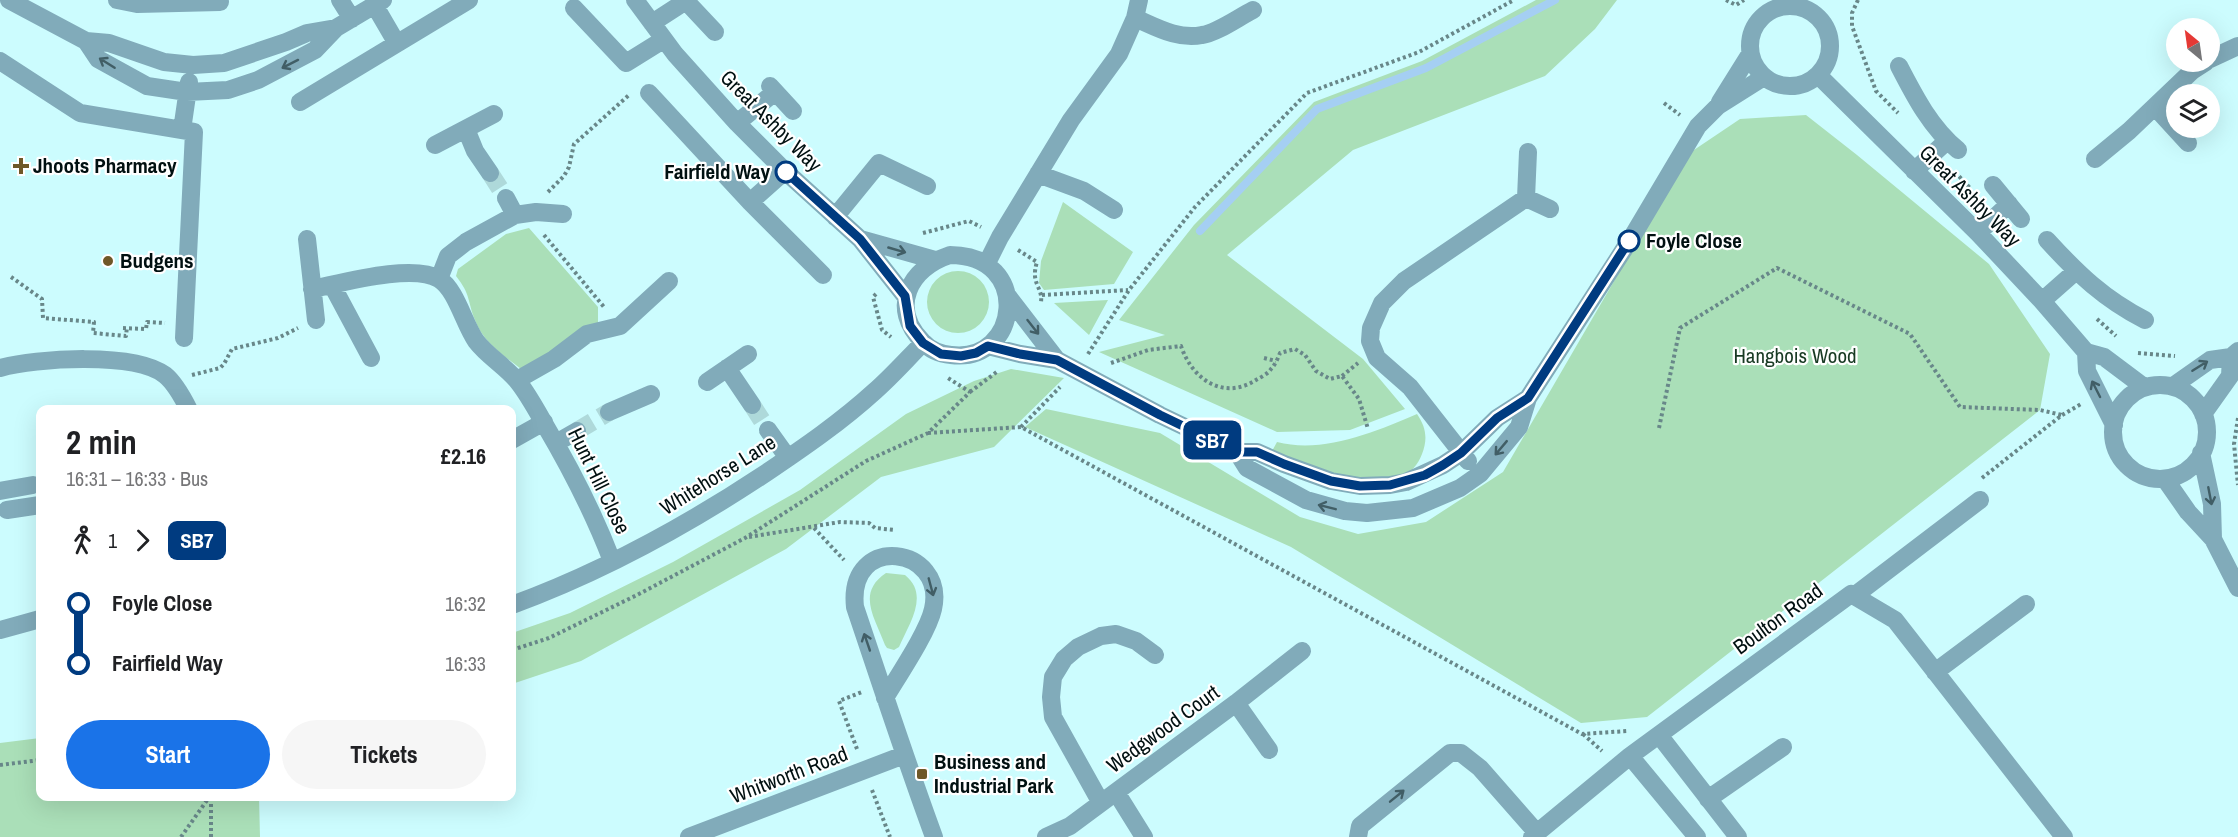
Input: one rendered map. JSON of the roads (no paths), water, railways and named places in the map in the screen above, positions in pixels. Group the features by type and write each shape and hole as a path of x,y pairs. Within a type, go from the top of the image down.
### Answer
{"street":[{"path":"9,0 86,40 109,43 165,62 193,65 224,63 307,33 336,28"},
{"path":"117,0 220,2"},
{"path":"340,0 352,19"},
{"path":"300,102 469,0"},
{"name":"Great Ashby Way","path":"635,0 663,39 737,123 785,171 860,239 905,296"},
{"path":"652,23 686,1 715,32"},
{"path":"86,40 98,58 147,86 187,92 228,90 258,80 315,50 336,28 379,3 396,42"},
{"path":"1784,5 1821,7 1831,43 1829,57 1818,75 1807,83 1793,86 1772,82 1764,77 1755,66 1750,54 1750,40 1756,23 1766,13 1784,5"},
{"path":"574,8 626,63 663,39"},
{"path":"1057,360 1007,295 999,276 987,263 1000,237 1071,120 1119,54 1137,9 1171,34 1190,36 1205,35 1253,10"},
{"path":"2220,54 2238,46"},
{"path":"1718,106 1750,54"},
{"path":"0,61 80,113 194,132 184,331"},
{"path":"182,130 193,65"},
{"path":"1899,66 1917,102 1953,145 1914,171"},
{"path":"2095,159 2193,72"},
{"name":"Great Ashby Way","path":"1818,75 1978,233 2086,352 2104,357 2144,387"},
{"path":"1237,452 1247,468 1315,504 1367,513 1413,508 1460,488 1480,474 1519,427 1528,398 1632,237 1698,126 1718,106 1764,77"},
{"path":"737,123 773,89 793,111"},
{"path":"641,92 823,275"},
{"path":"2155,107 2188,143"},
{"path":"435,145 494,114"},
{"path":"466,129 475,151 490,173"},
{"path":"1526,198 1528,152"},
{"path":"836,217 879,163 927,186"},
{"path":"750,202 785,171"},
{"path":"1038,174 1084,190 1114,210"},
{"path":"1993,185 2021,219"},
{"path":"506,198 515,215"},
{"path":"1480,474 1410,387 1377,358 1370,341 1371,328 1382,303 1404,281 1526,198"},
{"path":"1526,198 1551,209"},
{"path":"1978,233 2009,204"},
{"path":"312,289 394,274 418,272 439,279 448,256 515,215 536,212 563,214"},
{"path":"307,239 316,320"},
{"name":"Great Ashby Way","path":"860,239 935,260 950,255 967,255 987,263"},
{"path":"2047,240 2076,271 2118,306 2145,320"},
{"path":"935,260 920,271 905,296 910,326 918,348 961,356 976,353 988,346 1002,329 1008,313 1007,295"},
{"path":"2042,301 2076,271"},
{"name":"Hunt Hill Close","path":"439,279 456,299 477,342 517,380 544,422 597,523 612,561"},
{"path":"517,380 554,358 587,334 620,326 669,281"},
{"path":"332,285 370,357"},
{"path":"988,346 1057,360 1078,369 1160,415 1237,452 1257,452 1331,481 1360,486 1390,485 1425,475 1461,453 1497,418 1528,398"},
{"name":"Whitehorse Lane","path":"516,604 542,594 650,544 718,505 831,427 875,391 918,348"},
{"path":"2086,352 2086,371 2114,425"},
{"path":"707,382 748,354"},
{"path":"2173,386 2210,360 2234,354 2230,376 2203,414"},
{"path":"0,368 20,363 70,359 135,363 157,370 166,376 186,405"},
{"path":"727,368 752,405"},
{"path":"2158,384 2184,390 2203,414 2207,440 2194,465 2181,474 2165,479 2144,476 2126,465 2119,456 2113,434 2120,408 2125,400 2144,387 2158,384"},
{"path":"609,412 651,394"},
{"name":"Hunt Hill Close","path":"516,438 544,422"},
{"path":"768,430 788,458"},
{"path":"556,443 577,431"},
{"path":"2201,453 2212,504 2213,539"},
{"path":"2165,479 2188,512 2213,539 2236,578"},
{"path":"1,484 33,485"},
{"path":"1854,596 1980,500"},
{"path":"7,510 36,506"},
{"path":"885,698 928,624 933,609 932,584 927,573 918,563 889,555 867,566 858,577 854,595 855,607 885,698 904,755 933,837"},
{"name":"Boulton Road","path":"1534,835 1630,756 1851,594 1895,620 2064,837"},
{"path":"1935,672 2026,604"},
{"path":"0,630 32,620"},
{"path":"1144,837 1108,798 1053,717 1051,697 1053,677 1064,659 1078,647 1101,636 1116,634 1136,641 1155,656"},
{"name":"Wedgwood Court","path":"1046,837 1070,826 1302,651"},
{"path":"1236,703 1269,750"},
{"path":"1664,731 1708,799 1738,837"},
{"path":"1708,799 1783,747"},
{"path":"1358,837 1360,826 1450,753 1461,753 1480,768 1534,835"},
{"name":"Whitworth Road","path":"689,837 904,755"},
{"path":"1630,756 1697,837"}],"waterway":[{"path":"1200,231 1317,109 1426,68 1555,0"}],"tunnel":[{"path":"490,173 506,198"},
{"path":"752,405 768,430"},
{"path":"577,431 609,412"}],"place":[{"name":"Jhoots Pharmacy","path":"21,166"},
{"name":"Fairfield Way","path":"786,172"},
{"name":"Foyle Close","path":"1629,241"},
{"name":"Budgens","path":"108,261"},
{"name":"Business and Industrial Park","path":"922,774"}],"park label":[{"name":"Hangbois Wood","path":"1795,356"}]}
